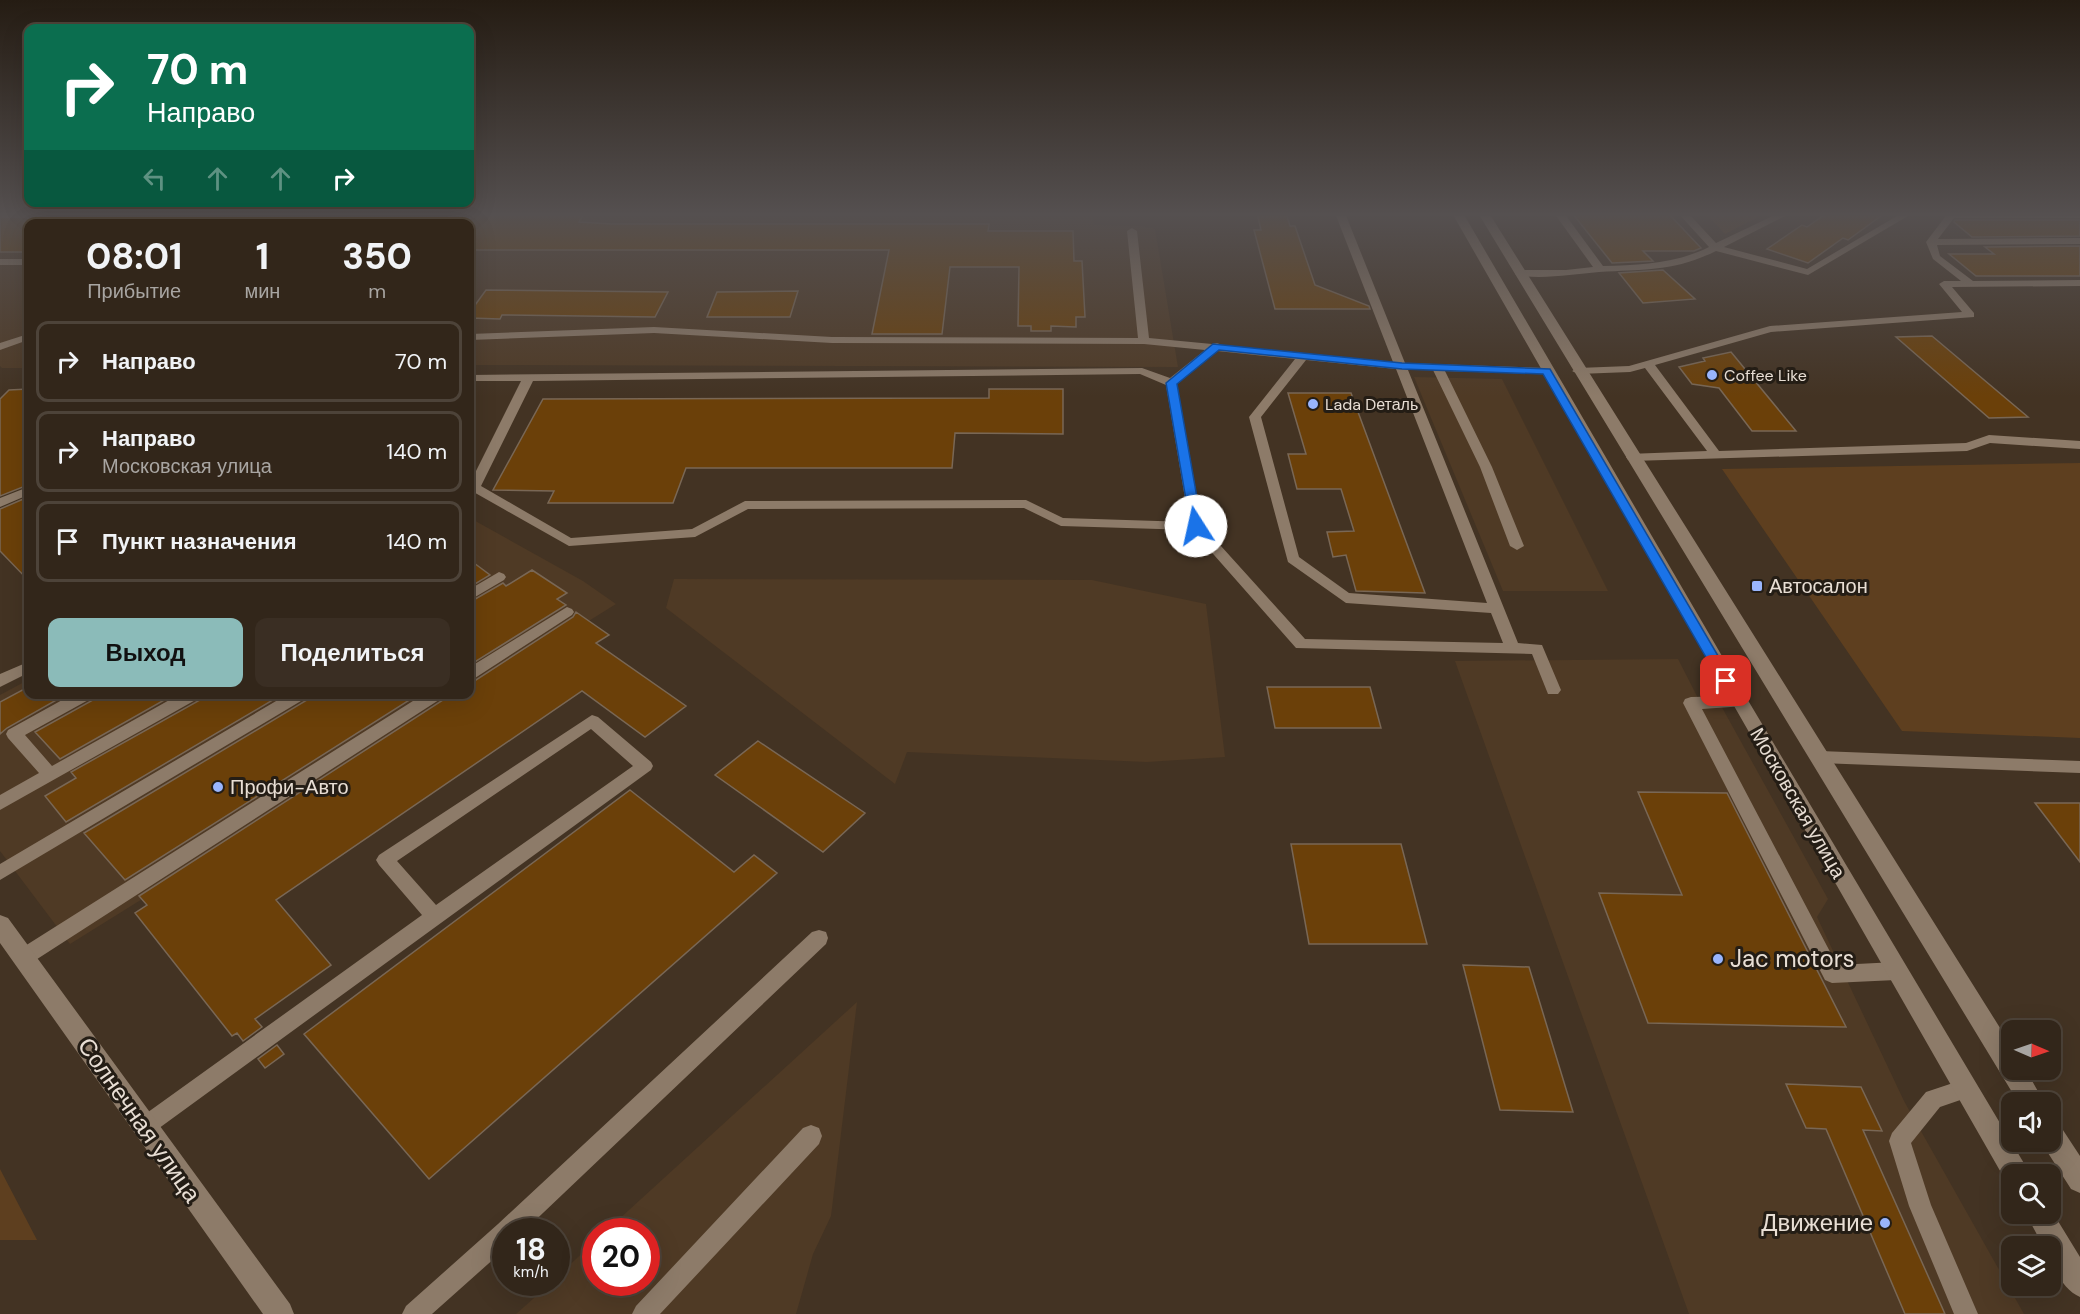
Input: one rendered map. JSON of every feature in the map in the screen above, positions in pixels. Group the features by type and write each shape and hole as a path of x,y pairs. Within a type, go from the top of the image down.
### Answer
{"main road":[{"name":"Московская улица","path":"1492,274 1738,702 2010,1164"},
{"name":"Московская улица","path":"1521,274 1578,371 1820,757 2026,1092"},
{"name":"Солнечная улица","path":"0,925 280,1314"},
{"path":"2061,1150 2080,1180"},
{"path":"2045,1224 2080,1283"}],"lane":[{"path":"1137,274 1144,341"},
{"path":"1365,274 1512,648"},
{"path":"1958,274 1971,284"},
{"path":"1578,371 1630,369 1770,329 1970,315 1944,284 2080,283"},
{"path":"474,337 654,330 832,340 1144,341 1217,346 1402,366 1546,371"},
{"path":"0,346 24,338"},
{"path":"1171,383 1217,346"},
{"path":"1304,355 1255,417 1293,559 1346,598 1496,608"},
{"path":"1648,364 1716,455"},
{"path":"1438,368 1450,397 1486,467 1517,546"},
{"path":"474,378 1142,371 1171,383"},
{"path":"529,377 474,487 569,542 695,533 745,505 1026,504 1061,522 1196,526"},
{"path":"1171,383 1196,526 1301,644 1537,649 1553,690"},
{"path":"1632,457 1967,447 1989,438 2080,444"},
{"path":"0,503 24,493"},
{"path":"474,593 499,577"},
{"path":"474,671 567,612"},
{"path":"0,681 24,669"},
{"path":"50,775 14,734 78,699"},
{"path":"0,803 185,699"},
{"path":"0,873 293,699"},
{"path":"24,957 429,699"},
{"path":"1738,702 1690,703 1832,974 1896,971"},
{"path":"144,1126 645,766 592,721 385,860 435,916"},
{"path":"1820,757 2080,767"},
{"path":"521,1218 819,938"},
{"path":"1965,1089 1933,1099 1900,1141 1920,1206 1966,1314"},
{"path":"644,1314 811,1136"},
{"path":"414,1314 492,1244"}],"shaded area":[{"path":"0,274 24,274 24,368 2,368 0,366"},
{"path":"474,274 1163,274 1178,367 474,365"},
{"path":"1414,377 1502,379 1608,591 1503,591"},
{"path":"2080,463 2080,738 1902,731 1722,469"},
{"path":"474,520 583,581 616,604 474,692"},
{"path":"674,579 1092,580 1206,604 1225,757 1147,762 907,752 895,784 666,608"},
{"path":"1678,659 1700,702 1719,702 1828,899 1817,917 1904,1101 2001,1273 2001,1296 2014,1296 2024,1314 1689,1314 1455,661"},
{"path":"24,682 24,699 463,699 70,944 0,851 0,695"},
{"path":"857,1002 831,1216 813,1254 796,1314 516,1314 536,1296 570,1296 570,1265 582,1253 582,1296 660,1296 660,1218 620,1218"},
{"path":"0,1169 37,1240 0,1240"}],"building":[{"path":"884,274 949,274 942,334 872,334"},
{"path":"1019,274 1083,274 1085,317 1076,317 1076,327 1051,326 1051,331 1031,331 1031,326 1018,326"},
{"path":"1266,274 1311,274 1315,285 1369,306 1370,309 1275,309"},
{"path":"1620,274 1668,274 1695,299 1643,303"},
{"path":"1974,274 2080,274 2080,276"},
{"path":"486,290 668,292 655,317 502,315 500,319 474,318 474,306"},
{"path":"798,291 790,317 707,317 717,292"},
{"path":"1932,336 2028,417 1989,418 1896,337"},
{"path":"1731,352 1796,431 1752,431 1719,388 1692,384 1679,367 1705,361 1703,358"},
{"path":"24,389 24,487 0,496 0,399 9,390"},
{"path":"989,389 1063,389 1063,434 955,433 952,468 686,468 673,503 548,503 554,491 493,490 543,399 989,398"},
{"path":"1288,393 1351,393 1425,593 1356,591 1346,555 1333,557 1327,532 1354,531 1341,489 1297,489 1288,454 1306,454"},
{"path":"24,499 24,576 0,551 0,509"},
{"path":"474,563 490,575 474,585"},
{"path":"532,570 567,593 557,599 566,605 474,662 474,600 503,583 506,586"},
{"path":"576,612 609,635 596,643 686,706 645,737 582,691 276,900 331,965 255,1019 262,1027 243,1041 237,1033 232,1036 135,913 147,905 139,896 444,699 474,699 474,680 573,617"},
{"path":"1267,687 1370,687 1381,728 1275,728"},
{"path":"24,689 24,699 58,699 0,734 0,702"},
{"path":"166,699 60,759 35,732 93,700"},
{"path":"275,699 66,822 45,796 76,778 71,772 200,700"},
{"name":"Профи-Авто","path":"411,699 125,880 84,833 307,700"},
{"path":"758,741 865,813 823,852 715,775"},
{"path":"630,790 734,872 754,855 777,873 429,1179 304,1034"},
{"name":"Jac motors","path":"1638,792 1727,793 1846,1027 1648,1023 1599,893 1682,895"},
{"path":"2035,803 2080,803 2080,862"},
{"path":"1291,844 1401,844 1427,944 1309,944"},
{"path":"1463,965 1529,967 1573,1112 1500,1110"},
{"path":"277,1045 284,1054 265,1068 258,1059"},
{"name":"Движение","path":"1786,1084 1861,1087 1882,1131 1863,1130 1945,1314 1905,1314 1826,1129 1806,1128"}],"place":[{"name":"Coffee Like","path":"1712,375"},
{"name":"Lada Dеталь","path":"1313,404"},
{"name":"Автосалон","path":"1757,586"},
{"name":"Профи-Авто","path":"218,787"},
{"name":"Jac motors","path":"1718,959"},
{"name":"Движение","path":"1885,1223"}],"route":[{"path":"1196,526 1171,383 1217,346 1402,366 1546,371 1726,681"}]}
